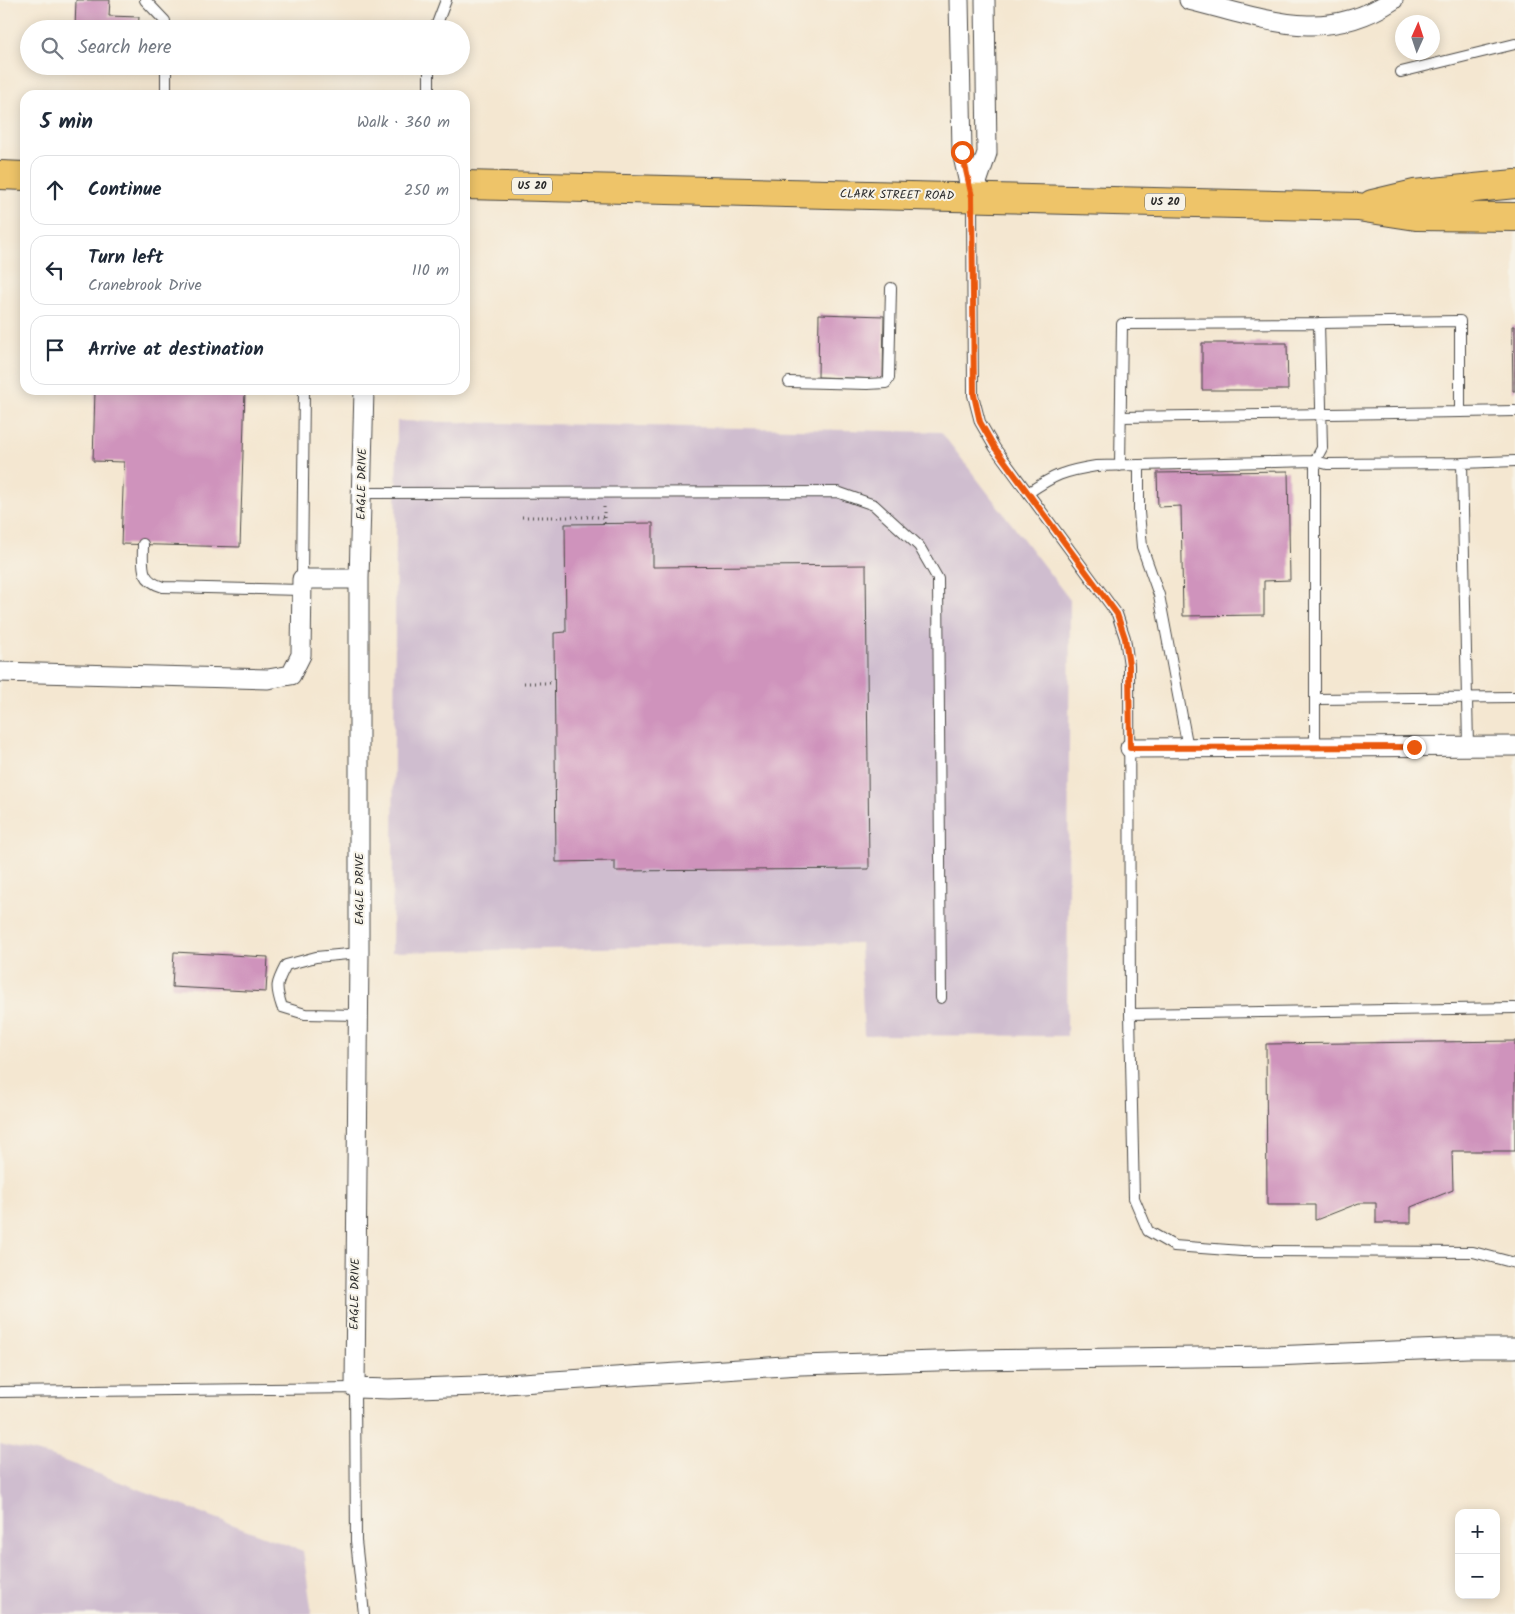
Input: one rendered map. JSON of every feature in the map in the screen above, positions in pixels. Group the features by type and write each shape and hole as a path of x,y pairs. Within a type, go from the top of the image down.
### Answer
{"highway":[{"path":"0,175 20,176"},
{"name":"CLARK STREET ROAD","path":"1358,207 1414,194 1515,184"},
{"name":"CLARK STREET ROAD","path":"470,185 1358,207 1416,216 1515,217"}],"street":[{"path":"959,0 962,152 972,197"},
{"path":"972,197 987,153 985,0"},
{"path":"1189,0 1279,22 1312,26 1338,24 1366,16 1393,0"},
{"name":"EAGLE DRIVE","path":"354,1388 358,1015 359,579 364,395"},
{"path":"0,672 268,679 291,675 301,655 302,584 359,579"},
{"path":"1130,748 1515,746"},
{"path":"354,1388 388,1389 476,1386 800,1366 971,1360 1273,1356 1467,1348 1515,1348"}],"lane":[{"path":"144,0 164,20"},
{"path":"438,20 446,0"},
{"path":"1401,72 1515,44"},
{"path":"166,75 166,90"},
{"path":"429,75 429,90"},
{"path":"972,197 974,395 980,422 995,448 1117,614 1125,638 1129,665 1130,1014 1134,1198 1148,1231 1174,1246 1242,1251 1473,1252 1515,1262"},
{"path":"789,382 886,383 889,378 891,288"},
{"path":"1120,466 1122,324 1460,321 1460,412"},
{"path":"1315,747 1315,461 1322,448 1319,323"},
{"path":"143,544 145,576 152,583 158,585 302,584 304,395"},
{"path":"1121,417 1515,411"},
{"path":"1028,493 1049,478 1070,470 1096,466 1315,461 1327,464 1515,461"},
{"path":"1462,462 1468,746"},
{"path":"1139,465 1139,512 1142,548 1159,595 1188,748"},
{"path":"362,493 837,492 874,505 919,546 938,579 941,998"},
{"path":"1315,699 1515,697"},
{"path":"358,953 316,957 286,965 277,981 282,1007 304,1014 358,1015"},
{"path":"1130,1014 1515,1008"},
{"path":"0,1392 354,1388 356,1541 364,1614"}],"path":[{"path":"522,517 604,517"},
{"path":"524,683 555,683"}],"shaded area":[{"path":"397,421 941,432 1070,600 1067,1036 864,1035 860,943 392,952"},
{"path":"0,1444 51,1456 303,1551 312,1614 0,1614"}],"building":[{"path":"76,0 110,0 109,16 139,17 139,20 75,20"},
{"path":"819,314 884,316 883,379 818,377"},
{"path":"1512,326 1515,326 1515,391 1513,391"},
{"path":"1202,343 1287,343 1288,390 1202,390"},
{"path":"95,395 245,395 240,547 121,544 124,462 93,461"},
{"path":"1288,471 1290,580 1264,581 1264,615 1183,616 1181,506 1158,507 1157,473"},
{"path":"653,523 653,567 866,565 869,869 615,871 615,861 556,862 554,633 566,632 565,524"},
{"path":"174,952 268,957 266,992 172,987"},
{"path":"1515,1041 1515,1151 1452,1151 1453,1190 1411,1207 1411,1223 1376,1223 1376,1203 1359,1203 1316,1220 1315,1205 1267,1205 1266,1044"}],"route":[{"path":"962,152 972,197 974,395 980,422 995,448 1117,614 1125,638 1129,665 1130,748 1414,747"}]}
